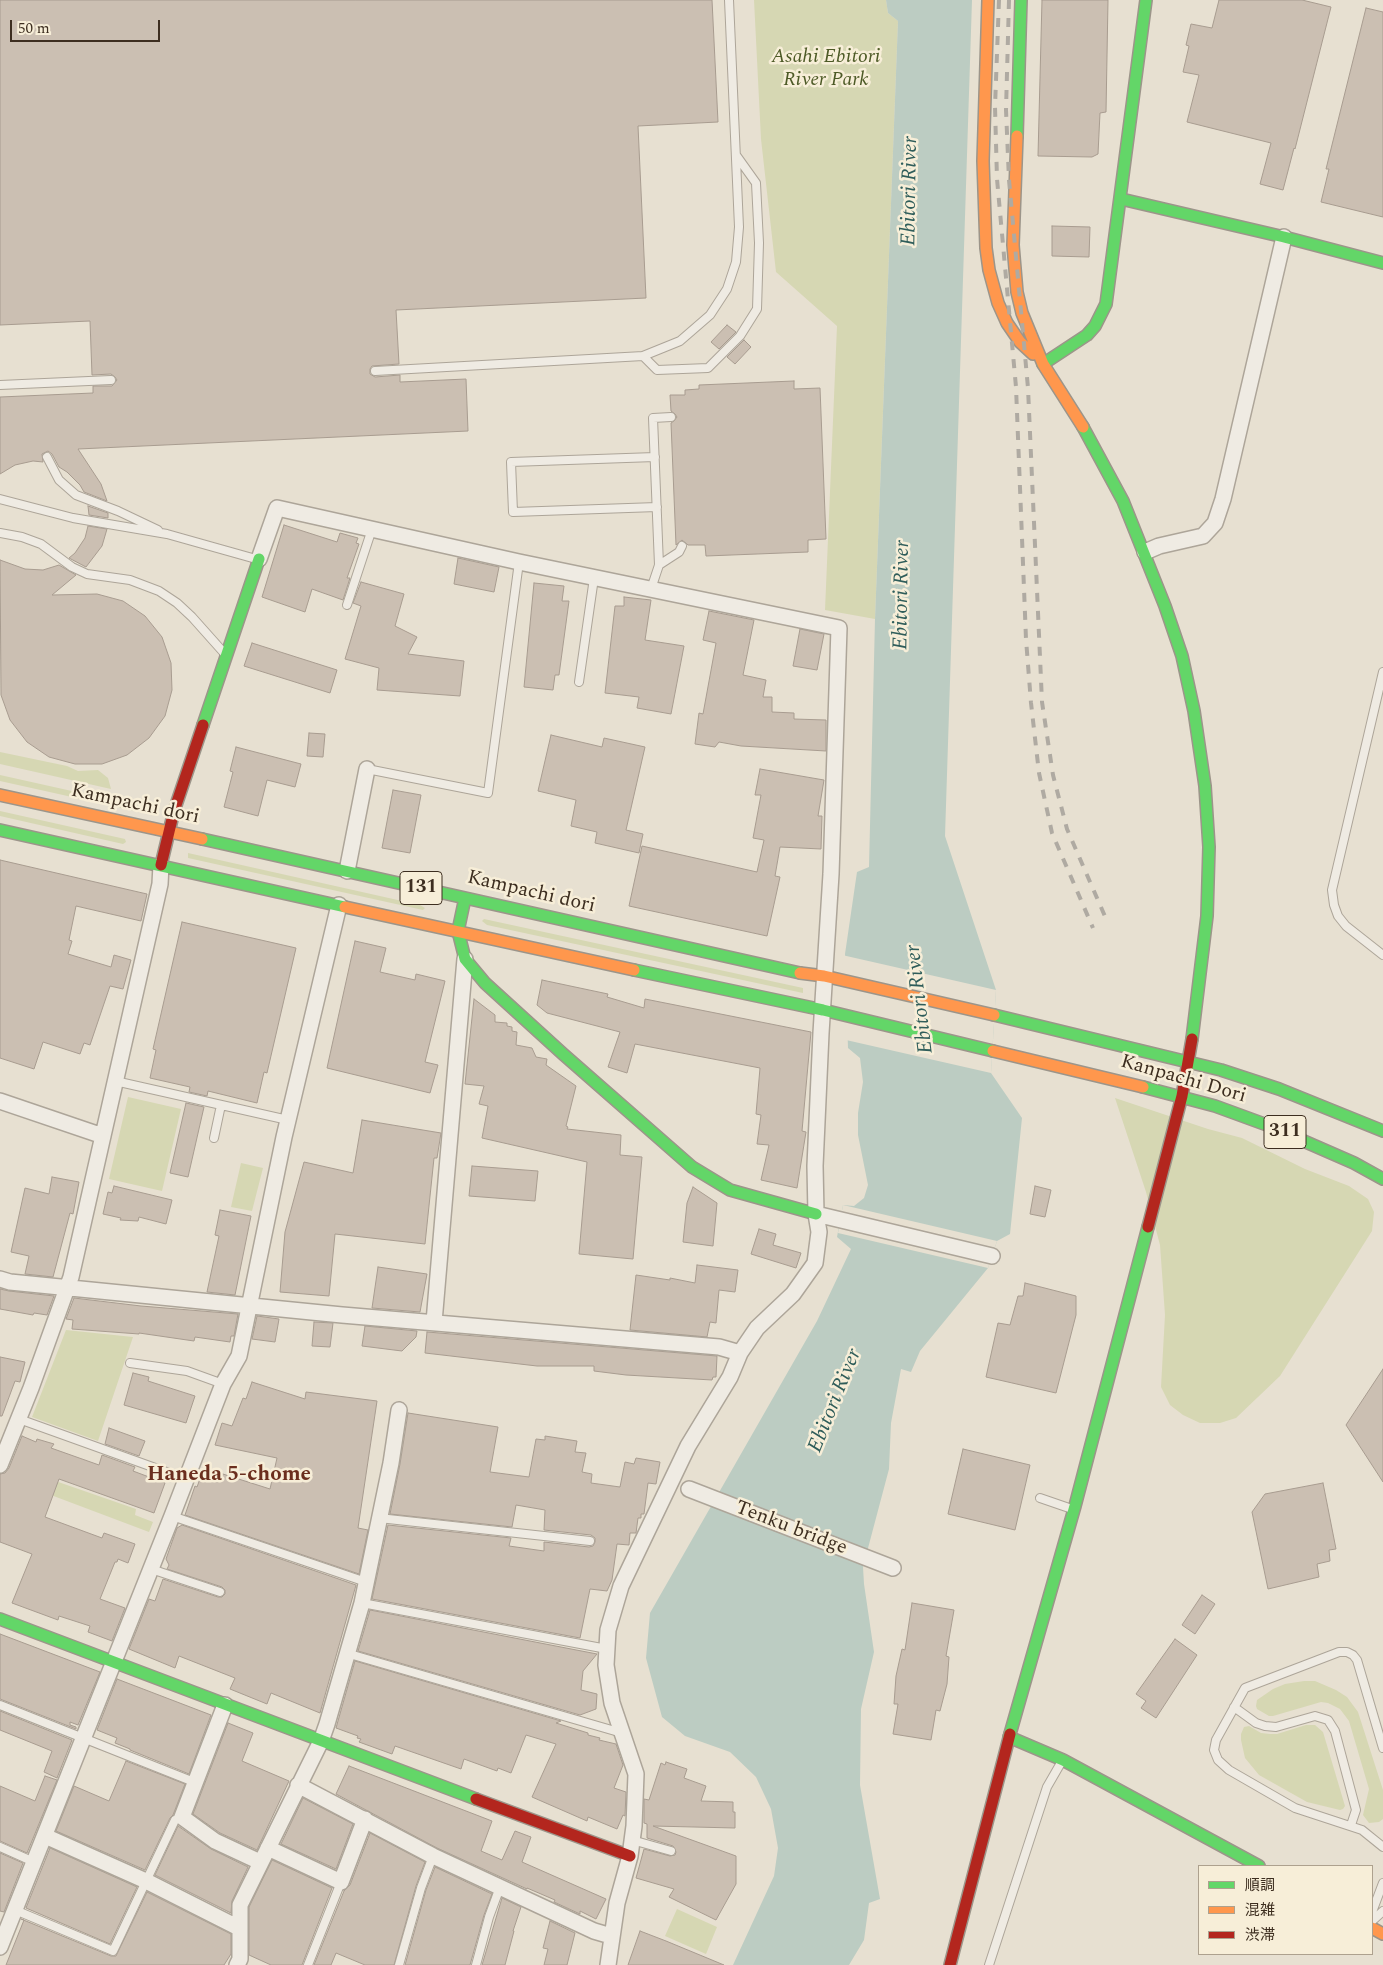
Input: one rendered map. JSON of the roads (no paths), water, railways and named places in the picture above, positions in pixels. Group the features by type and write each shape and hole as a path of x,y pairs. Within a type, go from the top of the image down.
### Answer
{"main road":[{"path":"988,0 983,161 986,248 989,270 993,288 1007,323 1020,342 1043,364"},
{"path":"950,1965 1009,1736 1074,1510 1182,1096 1207,916 1208,847 1205,786 1194,711 1182,656 1166,606 1123,501 1103,462 1043,364 1022,313 1017,292 1014,260 1021,0"},
{"path":"1043,364 1087,335 1102,314 1106,304 1146,0"},
{"path":"1121,199 1284,237 1383,263"},
{"path":"161,865 174,811 258,560"},
{"name":"Kampachi dori","path":"0,796 169,831 810,975 842,980 994,1016"},
{"name":"131","path":"0,830 632,970 841,1014 992,1051"},
{"path":"465,898 458,931 465,960 485,983 556,1048 692,1167 730,1190 816,1214"},
{"name":"Kanpachi Dori","path":"994,1016 1188,1062 1279,1089 1383,1130"},
{"name":"Kanpachi Dori","path":"992,1051 1182,1096 1267,1125 1354,1163 1383,1179"},
{"path":"0,1619 322,1742 630,1856"},
{"path":"1009,1736 1063,1760 1257,1865"}],"street":[{"path":"1145,552 1159,546 1203,536 1215,523 1223,499 1284,237"},
{"path":"258,560 277,508 519,562 839,628 831,874 815,1166 816,1214 819,1232 815,1263 793,1294 757,1328 740,1354 730,1377 688,1446 621,1586 608,1630 606,1665 612,1703 636,1774 630,1856 617,1903 608,1965"},
{"path":"347,871 367,769"},
{"path":"0,1465 68,1288 160,884 161,865"},
{"path":"0,1947 223,1384 239,1356 248,1305 288,1120 338,905"},
{"path":"434,1322 465,960"},
{"path":"0,1101 103,1136"},
{"path":"816,1214 992,1256"},
{"path":"0,1279 10,1282 68,1288 719,1348 740,1354"},
{"path":"237,1965 240,1959 240,1905 298,1785 322,1742 346,1653 362,1603 391,1463 399,1410"},
{"name":"Tenku bridge","path":"689,1489 893,1568"},
{"path":"225,1705 182,1817 215,1841 260,1862"},
{"path":"298,1785 433,1856 594,1931 612,1936"},
{"path":"268,1848 341,1882 365,1819"},
{"path":"45,1836 146,1882 239,1928"}],"lane":[{"path":"375,371 643,356 680,341 710,315 727,288 736,262 739,227 729,0"},
{"path":"643,356 657,370 708,368 740,336 757,309 759,243 756,183 736,155"},
{"path":"0,385 111,380"},
{"path":"651,589 659,565 654,418 671,417"},
{"path":"47,457 58,480 76,495 118,511 167,534"},
{"path":"655,457 512,462 513,512 657,507"},
{"path":"0,499 73,518 167,534 258,560"},
{"path":"348,605 372,529"},
{"path":"0,533 22,537 41,544 72,567 87,574 130,580 159,591 177,603 192,617 226,655"},
{"path":"659,565 679,552 682,546"},
{"path":"367,769 488,793 519,562"},
{"path":"579,682 594,578"},
{"path":"1383,672 1332,890 1338,916 1346,926 1383,955"},
{"path":"116,1082 288,1120"},
{"path":"214,1138 221,1105"},
{"path":"130,1363 187,1371 223,1384"},
{"path":"19,1419 186,1480"},
{"path":"1040,1498 1074,1510"},
{"path":"172,1516 366,1582"},
{"path":"380,1518 590,1541"},
{"path":"151,1569 220,1592"},
{"path":"362,1603 607,1649"},
{"path":"1383,1748 1357,1660 1347,1652 1339,1652 1245,1688 1216,1740 1214,1750 1218,1760 1229,1770 1295,1808 1351,1825 1372,1836 1383,1847"},
{"path":"346,1653 622,1733"},
{"path":"0,1705 194,1782"},
{"path":"1234,1707 1256,1723 1265,1726 1276,1727 1315,1716 1328,1720 1335,1730 1356,1810 1351,1825"},
{"path":"989,1965 1047,1787 1063,1760"},
{"path":"15,1910 113,1951 175,1820 182,1817"},
{"path":"1372,1836 1383,1834"},
{"path":"632,1840 671,1851"},
{"path":"0,1846 34,1862"},
{"path":"399,1965 433,1856"},
{"path":"308,1965 341,1882"},
{"path":"1373,1909 1383,1883"},
{"path":"476,1965 500,1887"},
{"path":"1373,1920 1383,1911"}],"water":[{"name":"Ebitori River","path":"886,0 972,0 945,836 996,990 991,1073 1022,1118 1010,1234 997,1241 988,1268 920,1351 911,1372 901,1369 891,1423 889,1469 863,1567 874,1652 861,1709 860,1785 880,1899 869,1903 864,1940 849,1965 733,1965 774,1876 778,1848 771,1809 756,1777 730,1752 685,1736 662,1717 646,1658 650,1613 817,1321 851,1249 837,1237 843,1205 854,1206 864,1198 868,1185 858,1135 858,1113 863,1082 860,1058 848,1048 845,954 857,872 869,867 875,619 898,21 888,13"}],"railway":[{"path":"999,0 995,107 997,179 1016,387 1026,639 1031,703 1039,773 1052,833 1093,928"},
{"path":"1009,0 1006,110 1009,180 1028,388 1042,702 1053,775 1067,829 1107,921"}],"district":[{"name":"Haneda 5-chome","path":"229,1476"}],"park label":[{"name":"Asahi Ebitori River Park","path":"826,70"}]}
